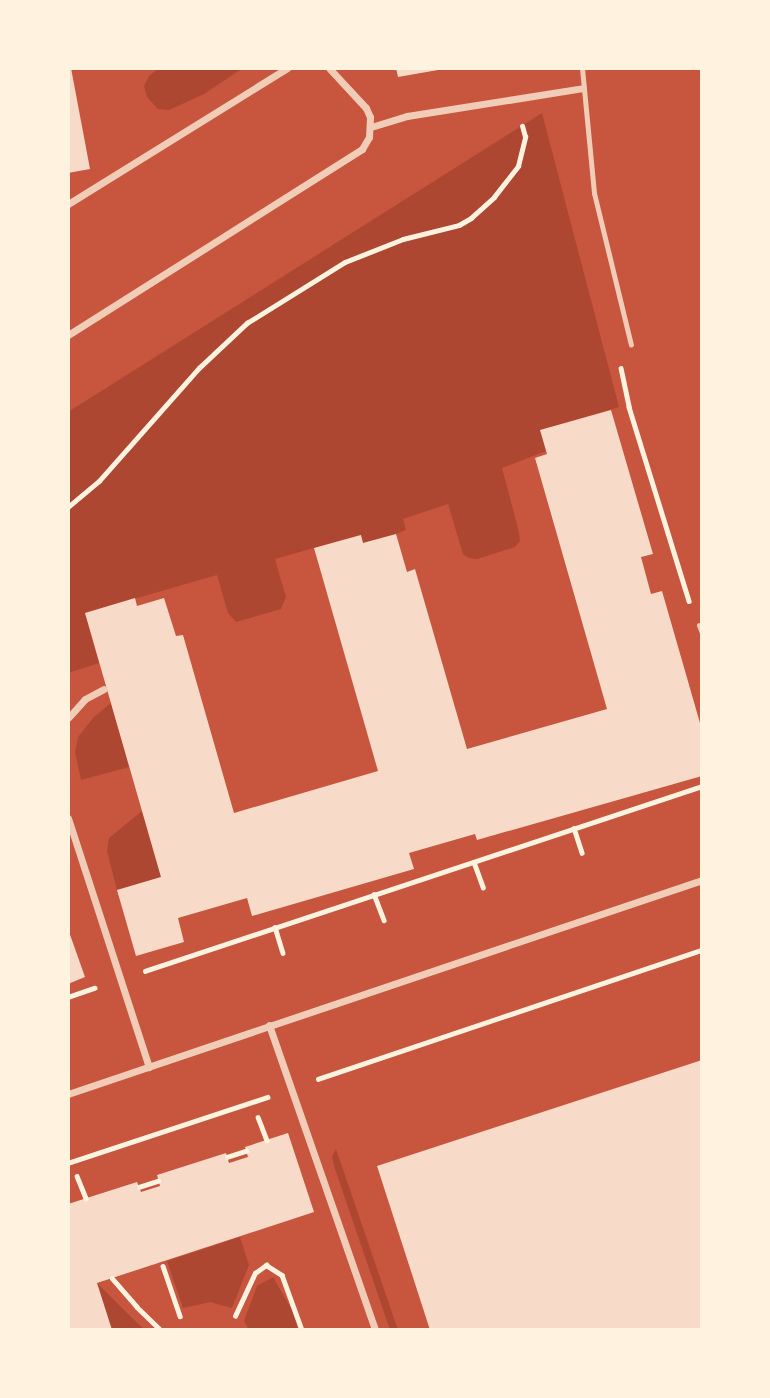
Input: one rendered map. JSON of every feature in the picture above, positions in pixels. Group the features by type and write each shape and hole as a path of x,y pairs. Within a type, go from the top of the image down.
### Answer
{"street":[{"path":"68,204 287,68"},
{"path":"68,335 362,149 371,127 366,108 329,68"},
{"path":"371,127 407,116 583,88"},
{"path":"68,718 85,699 104,689"},
{"path":"68,818 149,1067"},
{"path":"68,1094 702,880"},
{"path":"269,1025 375,1330"}],"lane":[{"path":"582,68 594,193 631,345"},
{"path":"699,625 702,633"}],"path":[{"path":"68,507 99,481 199,368 247,323 345,262 403,239 459,225 471,218 508,180 522,155 524,137 516,100"},
{"path":"631,345 621,363 622,377 690,605"},
{"path":"68,996 702,786"},
{"path":"574,828 582,853"},
{"path":"474,862 483,887"},
{"path":"374,894 384,920"},
{"path":"275,927 284,953"},
{"path":"68,1163 702,950"},
{"path":"258,1117 267,1140"},
{"path":"227,1157 246,1151"},
{"path":"77,1176 86,1198"},
{"path":"139,1187 158,1181"},
{"path":"235,1316 256,1273 266,1265 282,1275 302,1330"},
{"path":"163,1266 180,1316"},
{"path":"112,1278 162,1330"}],"shaded area":[{"path":"159,68 243,68 204,94 169,110 158,109 147,97 144,86 149,76"},
{"path":"542,113 619,407 541,430 546,451 502,468 519,532 520,541 515,547 477,559 469,558 463,554 448,504 403,519 406,530 396,534 363,543 360,535 275,559 286,597 281,609 236,622 228,613 217,575 85,613 99,663 68,673 68,412"},
{"path":"111,703 129,767 81,780 75,752 78,737 94,717"},
{"path":"142,811 161,877 117,890 107,851 109,838"},
{"path":"336,1149 398,1330 390,1330 334,1166 332,1157"},
{"path":"240,1237 249,1265 232,1308 210,1302 183,1308 167,1261"},
{"path":"273,1277 292,1310 298,1330 249,1330 244,1321 257,1286"},
{"path":"97,1283 129,1315 145,1330 112,1330"}],"building":[{"path":"68,68 71,68 90,169 68,173"},
{"path":"396,68 438,68 438,70 398,77"},
{"path":"611,410 653,554 641,557 651,594 662,591 702,730 702,776 477,840 475,834 409,853 414,869 252,916 247,898 178,918 184,942 136,956 117,890 161,877 85,613 135,598 137,606 164,598 176,636 183,635 234,813 378,771 314,548 361,535 363,543 396,534 407,572 415,569 467,749 607,709 535,458 547,454 540,430"},
{"path":"68,929 85,977 68,984"},
{"path":"702,1060 702,1330 430,1330 377,1166"},
{"path":"288,1133 314,1212 97,1283 112,1330 68,1330 68,1204 137,1182 141,1192 160,1186 157,1175 226,1153 229,1163 248,1157 245,1147"}]}
